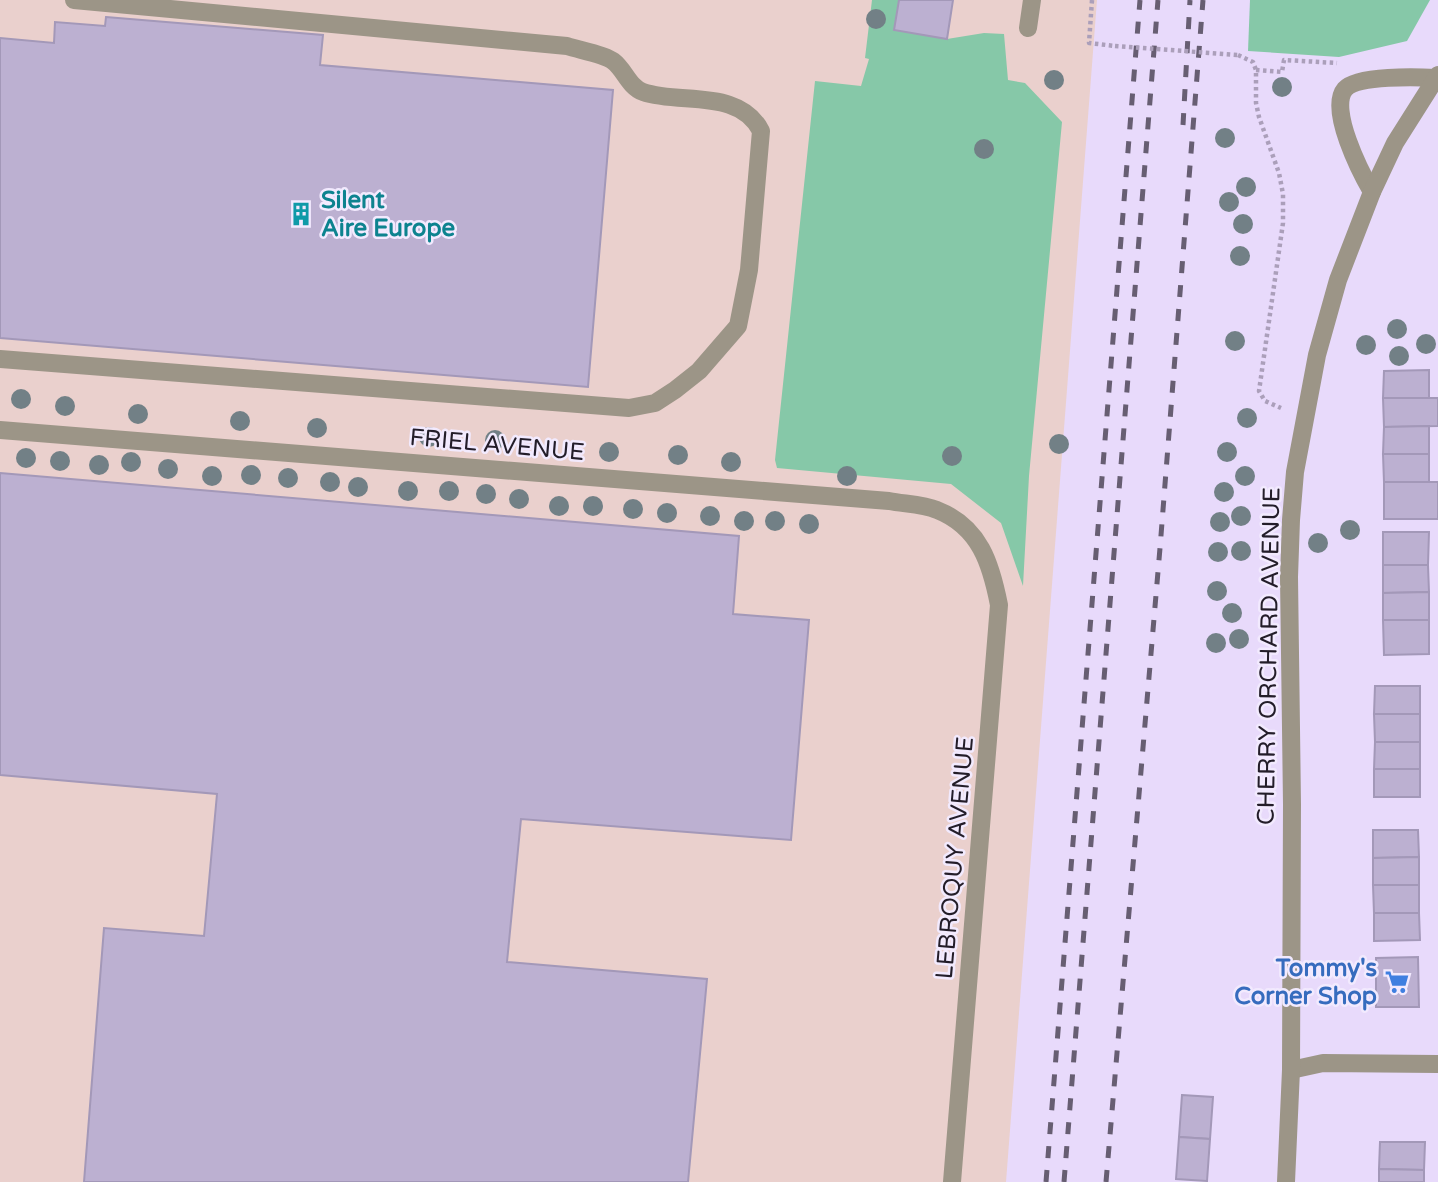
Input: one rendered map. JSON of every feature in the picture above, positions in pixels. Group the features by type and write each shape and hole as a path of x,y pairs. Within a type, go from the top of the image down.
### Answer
{"street":[{"path":"0,359 629,408 655,404 674,390 699,371 738,326 749,270 761,131 755,119 745,111 704,99 654,95 640,90 614,62 567,46 74,0"},
{"path":"1028,28 1032,0"},
{"path":"1371,192 1357,167 1344,127 1341,99 1343,92 1348,86 1362,83 1404,76 1437,76"},
{"name":"CHERRY ORCHARD AVENUE","path":"1286,1182 1291,1070 1289,557 1295,472 1317,355 1338,280 1371,192 1395,143 1437,76"},
{"name":"FRIEL AVENUE","path":"0,430 889,501 936,509 959,523 979,542"},
{"name":"LEBROQUY AVENUE","path":"952,1182 999,605 992,572 979,542"},
{"path":"1291,1070 1323,1063 1438,1064"}],"path":[{"path":"1092,0 1089,43 1238,55 1253,62 1256,70 1256,103 1262,128 1279,173 1283,194 1283,223 1259,391 1265,401 1304,419"},
{"path":"1256,70 1282,72 1284,60 1304,61"}],"shaded area":[{"path":"0,0 1097,0 1006,1182 0,1182"}],"green space":[{"path":"872,0 899,0 895,30 947,39 984,33 1004,34 1008,80 1025,83 1062,122 1029,476 1023,586 1001,523 951,484 777,468 775,460 815,81 861,86 869,59 865,58"},
{"path":"1250,0 1430,0 1407,41 1339,57 1248,51"}],"building":[{"path":"899,0 953,0 947,39 894,30"},
{"name":"Silent Aire Europe","path":"106,17 323,35 320,65 613,90 588,387 0,338 0,38 54,43 55,22 105,26"},
{"path":"1429,370 1429,398 1383,398 1384,371"},
{"path":"1383,398 1438,398 1438,426 1384,427"},
{"path":"1429,426 1429,454 1383,454 1384,427"},
{"path":"1383,454 1429,454 1429,482 1384,482"},
{"path":"0,473 739,536 733,614 809,620 791,840 521,819 507,962 707,979 688,1182 84,1182 104,928 204,936 217,794 0,775"},
{"path":"1384,482 1438,482 1438,519 1384,519"},
{"path":"1383,532 1429,532 1428,565 1383,565"},
{"path":"1383,565 1428,565 1429,592 1383,593"},
{"path":"1429,592 1429,620 1383,620 1383,593"},
{"path":"1383,620 1429,620 1429,654 1384,655"},
{"path":"1375,686 1420,686 1420,714 1374,714"},
{"path":"1374,714 1420,714 1420,742 1375,742"},
{"path":"1375,742 1420,742 1420,769 1374,769"},
{"path":"1374,769 1420,769 1420,797 1374,797"},
{"path":"1373,830 1418,830 1419,857 1373,858"},
{"path":"1419,857 1419,885 1373,885 1373,858"},
{"path":"1373,885 1419,885 1419,913 1374,913"},
{"path":"1374,913 1419,913 1420,940 1374,941"},
{"name":"Tommy's Corner Shop","path":"1418,957 1419,1007 1376,1007 1376,958"},
{"path":"1182,1095 1213,1097 1210,1139 1179,1137"},
{"path":"1179,1137 1210,1139 1207,1181 1176,1179"},
{"path":"1380,1142 1425,1142 1424,1170 1379,1169"},
{"path":"1379,1169 1424,1170 1424,1182 1379,1182"}],"railway":[{"path":"1046,1182 1140,0"},
{"path":"1064,1182 1158,0"},
{"path":"1183,125 1190,0"},
{"path":"1106,1182 1203,0"}],"place":[{"name":"Silent Aire Europe","path":"301,214"},
{"name":"Tommy's Corner Shop","path":"1397,982"}]}
